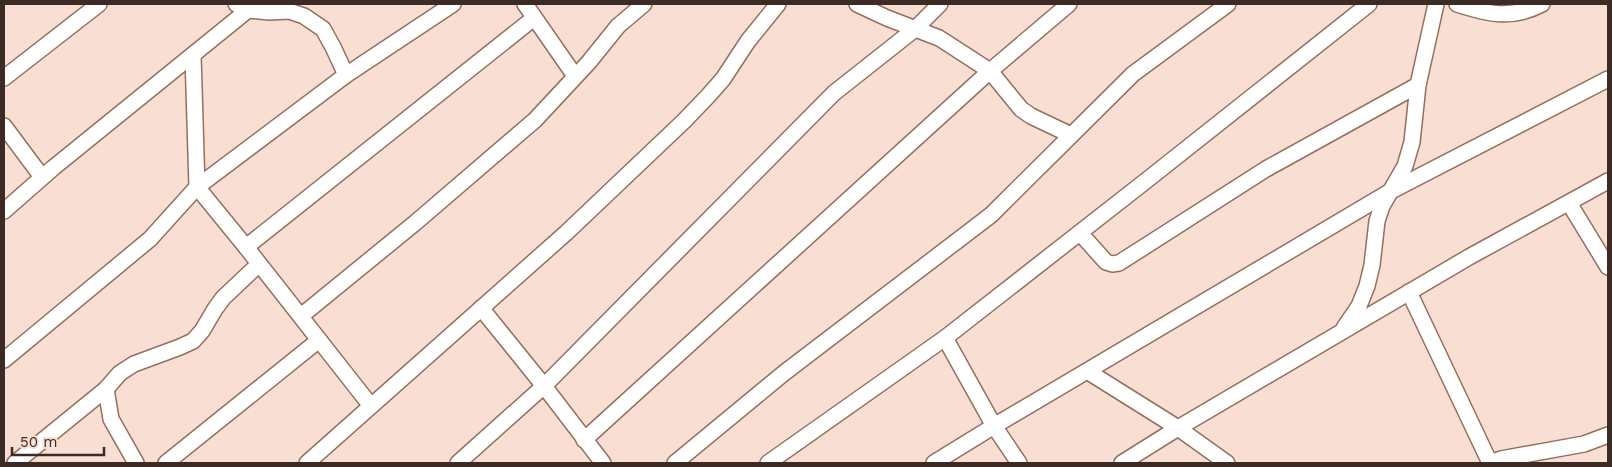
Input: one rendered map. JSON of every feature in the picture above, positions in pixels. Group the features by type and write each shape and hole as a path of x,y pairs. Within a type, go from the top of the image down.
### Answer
{"street":[{"path":"4,78 99,4"},
{"path":"4,360 150,239 197,186 346,75 453,4"},
{"path":"525,4 575,76"},
{"path":"301,316 535,120 618,26 644,4"},
{"path":"307,463 566,233 708,96 723,79 748,41 778,4"},
{"path":"857,4 950,44 990,72 1021,109 1031,116 1071,135"},
{"path":"458,463 544,386 834,93 915,29 924,9 940,4"},
{"path":"584,440 990,72 1069,4"},
{"path":"675,463 784,373 991,215 1133,74 1228,4"},
{"path":"768,463 945,338 1369,4"},
{"path":"1342,332 1368,286 1377,221 1382,206 1405,166 1412,142 1418,86 1436,4"},
{"path":"1457,4 1494,14 1509,14 1542,4"},
{"path":"4,211 42,177 193,55 245,6 269,12 289,11 304,16 323,29 346,75"},
{"path":"246,247 534,18"},
{"path":"193,55 197,186 371,406"},
{"path":"934,463 1391,191 1608,79"},
{"path":"1080,233 1106,262 1112,264 1119,263 1266,169 1418,86"},
{"path":"4,126 42,177"},
{"path":"1122,463 1178,428 1469,257 1608,181"},
{"path":"1568,203 1608,267"},
{"path":"14,463 106,389 120,373 134,364 180,347 193,340 202,331 222,298 259,264"},
{"path":"1409,292 1490,463 1502,459 1584,444 1608,435"},
{"path":"481,308 603,463"},
{"path":"945,338 994,426 1019,463"},
{"path":"166,463 319,340"},
{"path":"1087,371 1178,428 1227,463"},
{"path":"106,389 111,419 136,463"}]}
